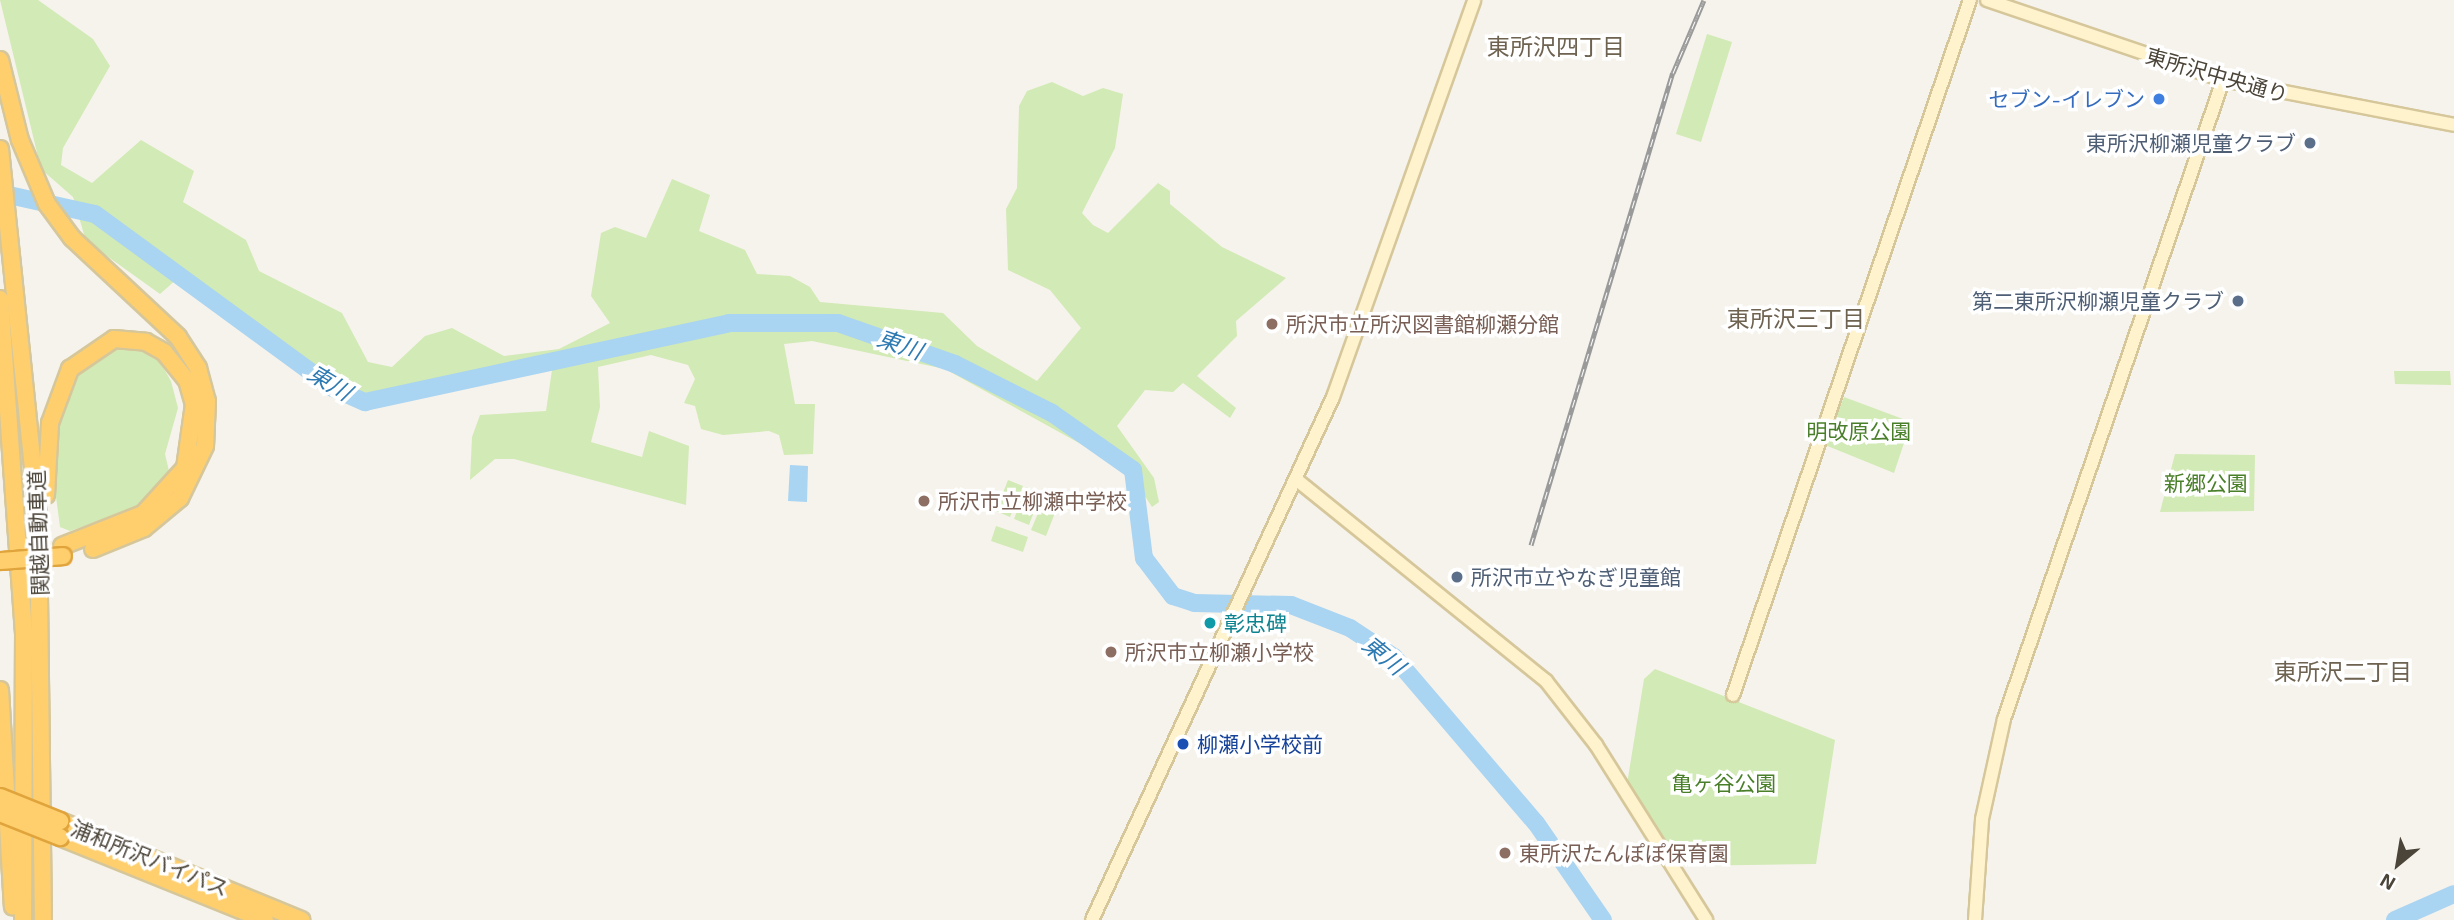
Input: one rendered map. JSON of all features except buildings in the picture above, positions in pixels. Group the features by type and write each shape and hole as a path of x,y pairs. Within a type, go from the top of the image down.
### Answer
{"highway":[{"path":"0,60 30,168 58,221 178,337 198,368 209,416 196,473 170,509 131,535 62,551 0,561"},
{"name":"関越自動車道","path":"0,149 32,423 44,701 43,920"},
{"name":"関越自動車道","path":"0,299 24,632 23,920"},
{"path":"0,551 62,551 143,514 185,468 194,434 191,392 173,360 146,342 124,338 94,347 70,369 53,407 44,701"},
{"path":"0,690 14,920"},
{"name":"浦和所沢バイパス","path":"0,797 60,829 265,920"},
{"name":"浦和所沢バイパス","path":"0,813 60,829 300,920"}],"street":[{"path":"1092,920 1297,480 1351,350 1474,0"},
{"path":"1733,695 1970,0"},
{"name":"東所沢中央通り","path":"1987,0 2223,80 2454,125"},
{"path":"1975,920 1982,819 2004,719 2223,80"},
{"path":"1297,480 1546,681 1596,745 1706,920"}],"green space":[{"path":"0,0 38,0 93,39 110,66 63,148 61,165 92,183 141,140 194,171 183,202 246,240 259,271 342,313 368,362 392,367 425,336 452,328 504,356 559,349 610,323 591,296 601,233 615,227 646,238 672,179 710,195 699,231 745,250 757,274 790,276 810,287 820,302 943,313 977,346 1037,381 1081,328 1050,290 1008,270 1006,209 1017,188 1019,106 1027,91 1052,82 1083,96 1103,88 1123,94 1115,148 1082,213 1093,225 1108,233 1158,183 1170,191 1170,204 1222,247 1286,278 1236,321 1237,336 1197,376 1236,408 1230,418 1183,383 1173,392 1145,390 1117,426 1154,478 1159,502 1152,507 1128,470 945,369 812,341 784,344 795,404 815,404 813,454 784,455 779,435 769,431 723,435 701,429 695,406 684,403 695,379 688,365 651,355 598,367 600,407 591,442 642,457 649,431 689,446 686,505 514,459 495,459 470,480 472,437 480,415 546,411 552,370 504,367 365,399 338,386 186,271 160,294 86,241 73,197 41,169"},
{"path":"1707,34 1732,42 1701,142 1676,134"},
{"path":"124,345 157,357 171,381 178,408 165,454 169,471 142,506 70,531 60,527 55,489 55,431 65,396 87,363"},
{"path":"2394,371 2450,371 2451,385 2395,384"},
{"name":"明改原公園","path":"1844,397 1911,422 1894,473 1825,445"},
{"name":"新郷公園","path":"2175,454 2255,455 2254,511 2160,512"},
{"path":"1008,480 1023,486 1010,517 996,511"},
{"path":"1026,487 1041,493 1029,525 1014,519"},
{"path":"1044,499 1058,505 1046,536 1031,530"},
{"path":"996,526 1028,537 1023,552 991,541"},
{"name":"亀ヶ谷公園","path":"1655,669 1835,740 1816,864 1680,866 1627,784 1644,679"}],"water":[{"path":"790,465 808,466 807,502 788,501"}],"waterway":[{"name":"東川","path":"0,193 95,214 333,388 365,402 729,323 838,323 955,364 1052,413 1133,470 1144,558 1173,596 1194,603 1291,605 1350,628 1394,657 1536,823 1603,920"},
{"name":"東川","path":"2395,920 2454,894"}],"railway":[{"path":"1531,545 1673,73 1704,0"}],"place":[{"name":"セブン-イレブン","path":"2159,99"},
{"name":"東所沢柳瀬児童クラブ","path":"2310,143"},
{"name":"第二東所沢柳瀬児童クラブ","path":"2238,301"},
{"name":"所沢市立所沢図書館柳瀬分館","path":"1272,324"},
{"name":"所沢市立柳瀬中学校","path":"924,501"},
{"name":"所沢市立やなぎ児童館","path":"1457,577"},
{"name":"彰忠碑","path":"1210,623"},
{"name":"所沢市立柳瀬小学校","path":"1111,652"},
{"name":"柳瀬小学校前","path":"1183,744"},
{"name":"東所沢たんぽぽ保育園","path":"1505,853"}],"district":[{"name":"東所沢四丁目","path":"1556,46"},
{"name":"東所沢三丁目","path":"1796,318"},
{"name":"東所沢二丁目","path":"2343,671"}]}
